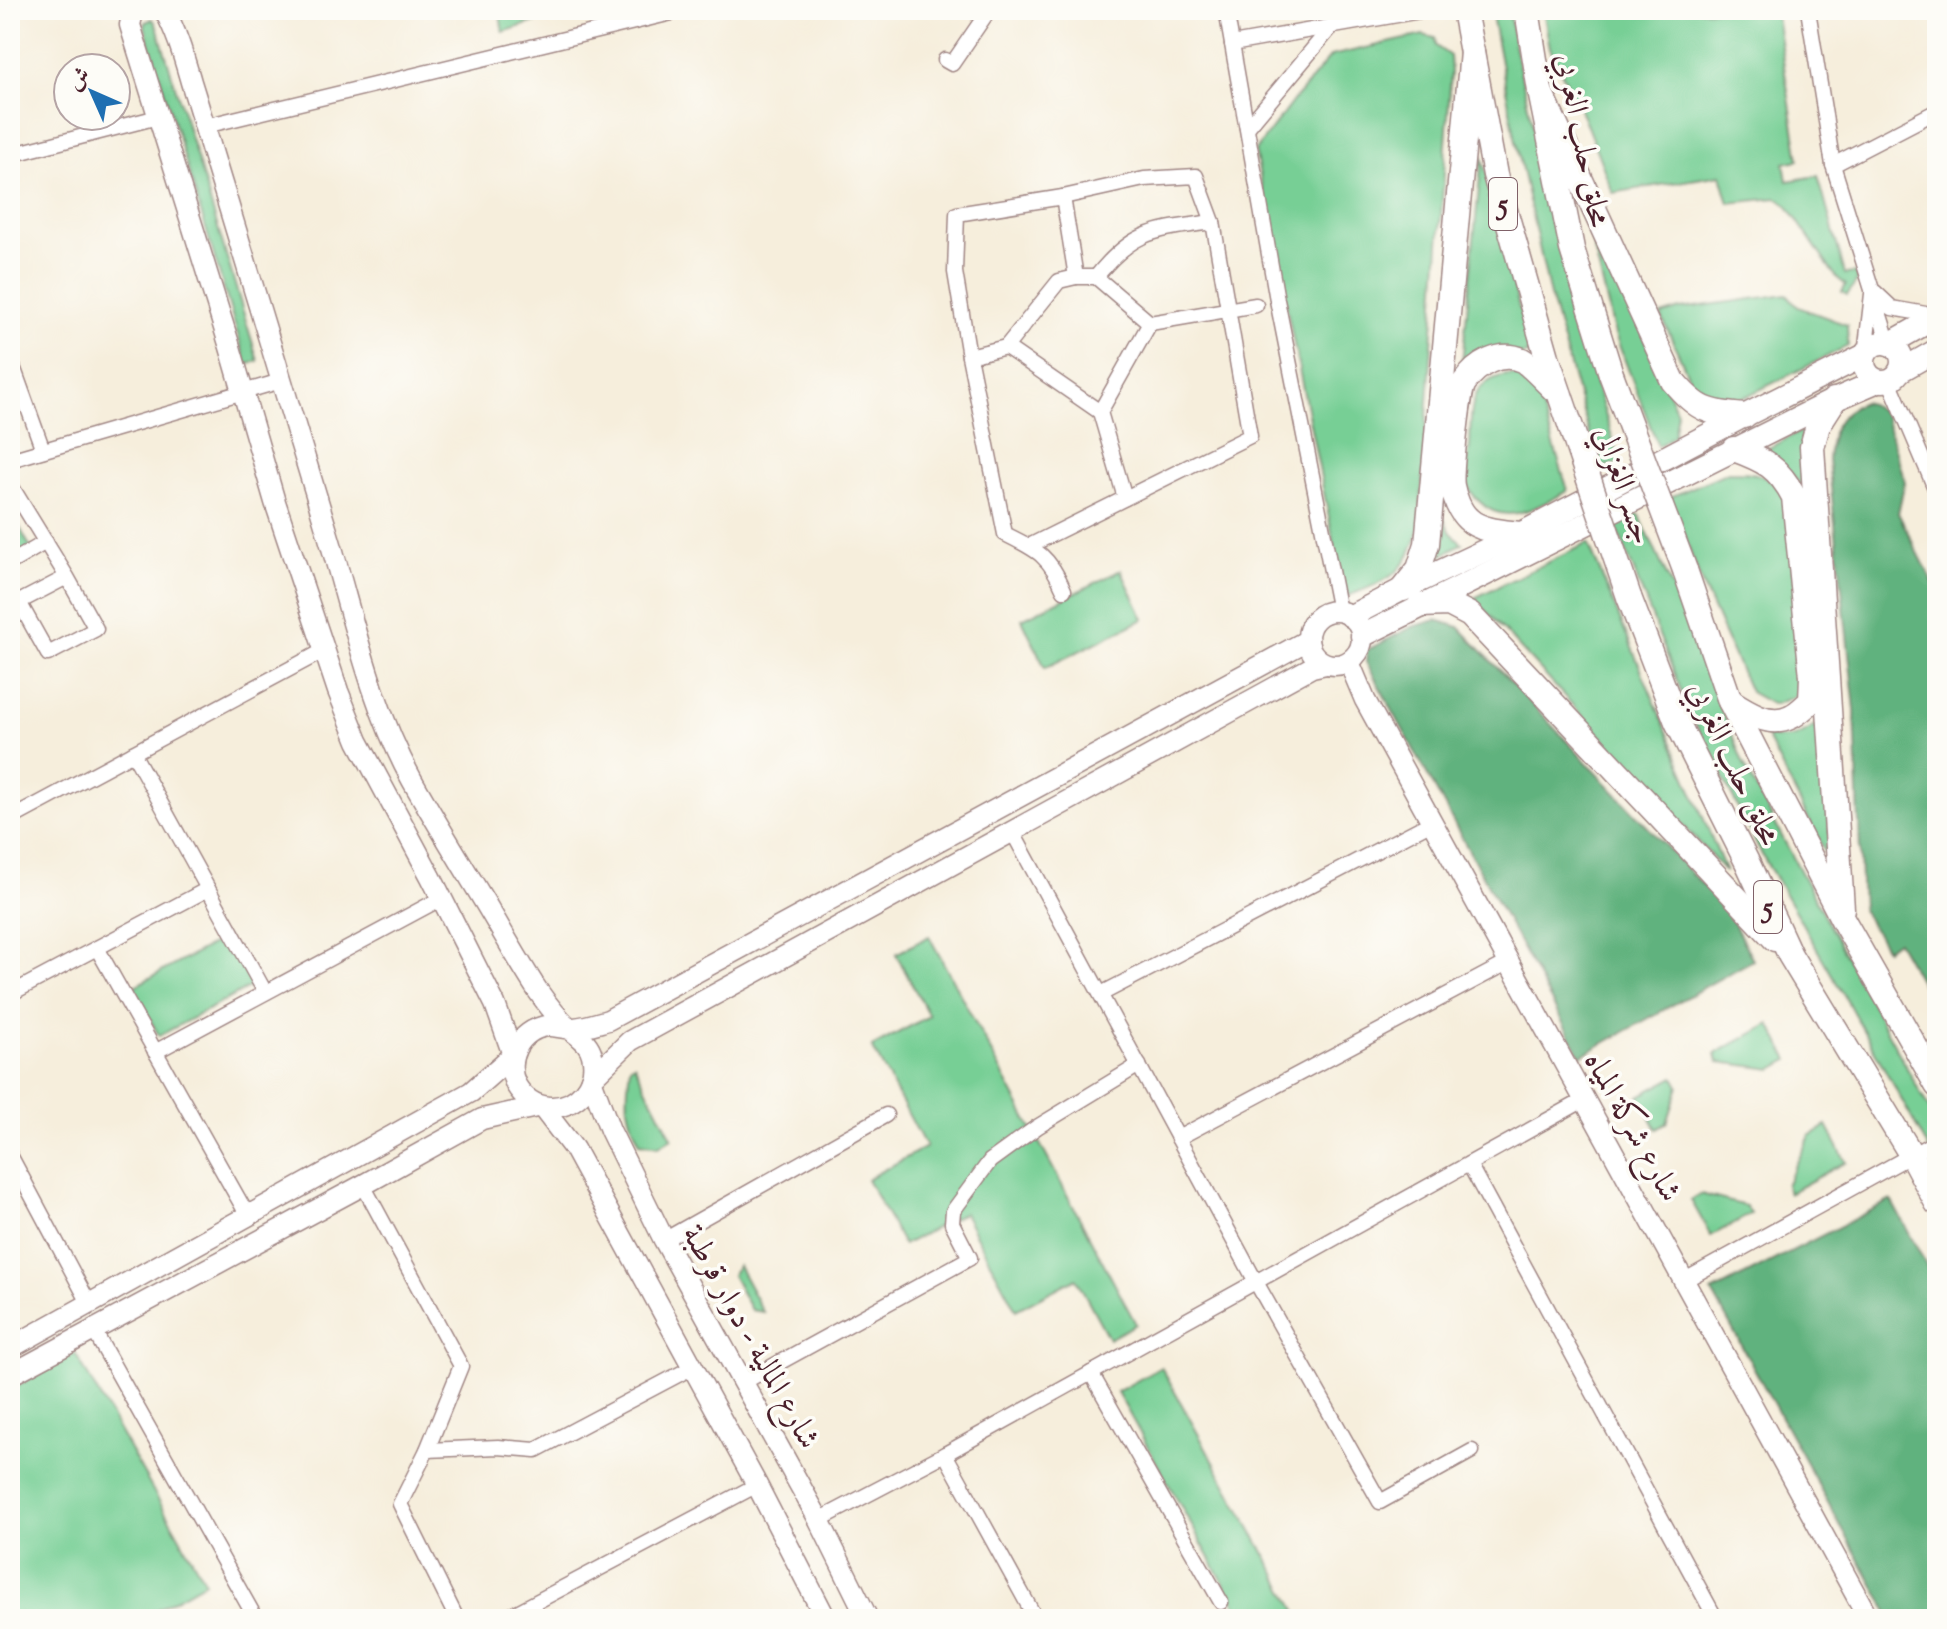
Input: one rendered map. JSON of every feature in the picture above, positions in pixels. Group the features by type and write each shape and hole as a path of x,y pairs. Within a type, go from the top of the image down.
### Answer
{"highway":[{"name":"5","path":"1464,10 1495,175 1560,395"},
{"name":"محلق حلب الغربي","path":"1527,10 1572,249 1611,374"},
{"path":"1472,52 1427,544 1412,597 1449,604 1470,615 1790,955"},
{"path":"1540,91 1673,381 1688,400 1713,413 1744,416"},
{"path":"1520,534 1486,529 1468,520 1458,504 1451,484 1457,407 1462,385 1480,366 1499,357 1522,360 1560,395"},
{"name":"جسر الغزالي","path":"1611,374 1685,570"},
{"name":"جسر الغزالي","path":"1560,395 1629,597"},
{"path":"1834,400 1818,425 1812,447 1843,920"},
{"path":"1730,701 1768,720 1789,718 1811,701 1812,676 1794,497 1785,480 1760,458 1734,449"},
{"name":"محلق حلب الغربي","path":"1685,570 1730,701 1843,920 1937,1085"},
{"name":"محلق حلب الغربي","path":"1629,597 1677,722 1790,955 1912,1156 1937,1203"}],"main road":[{"path":"136,10 130,25 275,502 325,650 358,741 495,1004 513,1055"},
{"path":"10,1375 482,1119 541,1106 566,1105 586,1090 593,1067 587,1045 540,994 391,739 378,705 205,126 164,10"},
{"path":"1889,344 1937,316"},
{"path":"1412,597 1520,534 1865,355 1872,346 1889,344 1902,358 1889,377"},
{"path":"1326,664 1314,655 1308,640 1317,619 1331,612 1350,621 1412,597 1889,377 1937,350"},
{"path":"1865,355 1868,374 1889,377"},
{"path":"591,1079 630,1041 1312,667 1349,662 1359,651 1350,621"},
{"path":"820,1617 757,1485 574,1149 541,1106 520,1092 512,1068 518,1044 536,1029 547,1026 570,1029 608,1020 1308,640"},
{"name":"شارع شركة المياه","path":"1349,662 1365,700 1869,1619"},
{"path":"10,1348 471,1092 513,1055"},
{"name":"شارع المالية - دوار قرطبة","path":"591,1079 610,1130 664,1240 819,1520 868,1619"}],"street":[{"path":"205,126 684,10"},
{"path":"945,60 952,64 989,10"},
{"path":"1226,10 1277,300 1350,621"},
{"path":"1232,44 1426,10"},
{"path":"1808,10 1833,165 1889,344"},
{"path":"1247,128 1332,26"},
{"path":"1833,165 1937,111"},
{"path":"10,155 158,117"},
{"path":"1029,546 1250,436 1213,222 1196,176 1144,179 1063,197 957,214 955,272 1005,534 1047,559 1056,570 1064,590"},
{"path":"1063,197 1076,277"},
{"path":"1096,277 1108,261 1143,235 1167,228 1213,222"},
{"path":"969,356 1006,347 1059,281 1076,277 1096,277 1150,323"},
{"path":"1872,289 1892,308 1937,316"},
{"path":"1865,355 1872,289"},
{"path":"1150,323 1256,305"},
{"path":"1100,412 1150,323"},
{"path":"1006,347 1100,412 1125,498"},
{"path":"10,358 43,450"},
{"path":"1889,377 1937,493"},
{"path":"10,460 281,381"},
{"path":"10,484 67,577 96,629 48,654 19,602 67,577"},
{"path":"10,563 46,542"},
{"path":"10,819 325,650"},
{"path":"133,753 265,992"},
{"path":"1101,994 1432,822"},
{"path":"1012,831 1256,1282 1380,1502 1472,1451"},
{"path":"10,994 208,889"},
{"path":"155,1052 442,898"},
{"path":"97,948 248,1216"},
{"path":"1178,1138 1509,962"},
{"path":"744,1382 970,1258 952,1223 953,1211 990,1161 1037,1127 1139,1065"},
{"path":"819,1520 945,1454 1584,1100"},
{"path":"664,1240 886,1115"},
{"path":"1685,1280 1937,1141"},
{"path":"10,1155 89,1303"},
{"path":"1469,1164 1716,1619"},
{"path":"363,1185 461,1366 427,1450 400,1504 457,1619"},
{"path":"93,1329 256,1619"},
{"path":"427,1450 498,1447 536,1450 693,1367"},
{"path":"1091,1373 1221,1602"},
{"path":"945,1454 1036,1619"},
{"path":"504,1619 757,1485"}],"green space":[{"path":"499,10 569,10 570,11 503,32"},
{"path":"1491,10 1509,10 1577,321 1620,463 1599,468 1550,296"},
{"path":"1543,10 1775,10 1799,160 1784,163 1787,181 1818,176 1845,274 1855,273 1857,281 1847,295 1842,292 1846,285 1835,276 1787,205 1777,198 1729,203 1721,175 1613,193 1585,121 1550,48"},
{"path":"152,19 158,29 258,361 247,365 145,27 146,22"},
{"path":"1423,35 1435,38 1436,46 1450,56 1451,72 1419,531 1407,558 1397,571 1379,583 1345,597 1255,151 1331,56"},
{"path":"1482,156 1530,353 1461,373"},
{"path":"1577,179 1677,412 1673,436 1658,446 1615,335"},
{"path":"1787,294 1798,307 1847,325 1848,346 1745,397 1726,402 1714,400 1691,382 1661,315 1680,309"},
{"path":"1505,375 1523,376 1536,387 1568,491 1534,508 1511,514 1489,509 1479,501 1469,488 1467,477 1471,416 1476,396 1487,382"},
{"path":"1863,402 1885,416 1905,481 1898,513 1937,590 1937,1011 1897,941 1886,949 1862,910 1855,710 1828,460 1836,425 1846,412"},
{"path":"1809,427 1804,490 1792,474 1759,453"},
{"path":"1728,472 1762,476 1775,483 1789,498 1802,684 1796,696 1773,705 1750,692 1702,584 1670,497"},
{"path":"10,510 33,552 10,564"},
{"path":"1639,515 1682,609 1744,765 1937,1123 1937,1164 1761,853 1689,711 1615,523"},
{"path":"1442,516 1451,533 1462,543 1428,564"},
{"path":"1588,543 1726,872 1474,598"},
{"path":"1121,570 1144,619 1045,668 1022,619"},
{"path":"1436,620 1459,627 1711,894 1730,916 1753,960 1581,1056 1366,662 1367,650 1412,627"},
{"path":"1826,718 1830,861 1766,736 1792,738"},
{"path":"929,936 1136,1324 1109,1339 1076,1278 1016,1310 964,1213 903,1245 867,1179 926,1147 872,1047 929,1016 896,954"},
{"path":"226,937 252,986 159,1036 133,987"},
{"path":"1770,1024 1789,1060 1773,1069 1719,1062 1715,1054"},
{"path":"634,1064 672,1138 659,1146 640,1143 632,1123 628,1088 630,1066"},
{"path":"1674,1077 1679,1086 1667,1123 1657,1129 1639,1096"},
{"path":"1827,1126 1846,1162 1789,1193 1786,1185 1810,1136"},
{"path":"1701,1194 1746,1206 1751,1214 1711,1236 1691,1200"},
{"path":"1891,1200 1937,1285 1937,1619 1892,1619 1712,1292"},
{"path":"738,1266 763,1312 751,1310 732,1275"},
{"path":"75,1353 205,1582 140,1619 10,1619 10,1390"},
{"path":"1161,1367 1301,1619 1244,1619 1117,1392"}]}
